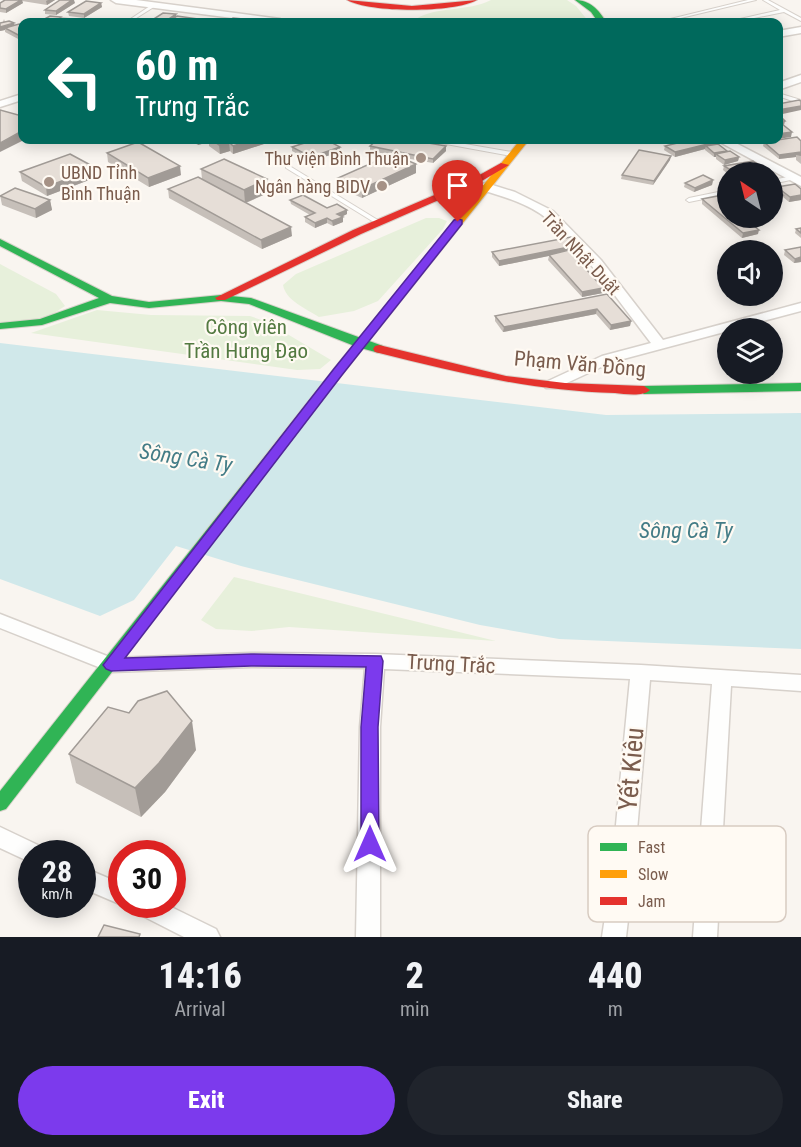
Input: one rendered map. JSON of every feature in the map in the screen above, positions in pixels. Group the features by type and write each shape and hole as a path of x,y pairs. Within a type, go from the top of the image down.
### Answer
{"main road":[{"path":"352,0 409,8 449,5 474,0"},
{"path":"352,0 386,18"},
{"path":"579,0 594,10 599,18"},
{"path":"0,804 338,372 521,144"},
{"path":"0,242 109,300 149,305 221,298 379,223 477,180 508,160"},
{"name":"Phạm Văn Đồng","path":"221,298 251,301 361,344 487,376 551,385 641,391 801,387"},
{"path":"0,326 13,328 33,324 109,300"}],"street":[{"path":"116,0 230,18"},
{"path":"783,33 801,30"},
{"path":"783,85 801,78"},
{"path":"0,104 18,98"},
{"path":"730,144 797,180"},
{"name":"Trần Nhật Duật","path":"486,187 511,195 549,214 596,263 659,344"},
{"path":"551,385 607,359 801,307"},
{"name":"Trưng Trắc","path":"0,621 111,665 251,660 375,661 641,672 801,683"},
{"path":"368,937 370,727 375,661"},
{"name":"Yết Kiêu","path":"627,826 641,672"},
{"path":"712,826 722,678"},
{"path":"0,837 18,846"},
{"path":"169,918 208,937"},
{"name":"Yết Kiêu","path":"614,937 616,922"},
{"path":"705,937 706,922"}],"lane":[{"path":"677,18 754,0"},
{"path":"765,0 801,20"},
{"path":"135,18 155,5"},
{"path":"749,18 784,11"},
{"path":"783,96 801,102"},
{"path":"450,144 508,160"},
{"path":"288,167 379,223"},
{"path":"688,200 717,194"}],"green space":[{"path":"491,0 567,0 576,6 586,18 418,18 433,12 482,4"},
{"name":"Công viên Trần Hưng Đạo","path":"426,218 439,218 447,221 443,229 378,301 354,311 319,317 298,304 285,291 283,285 296,274"},
{"path":"0,264 56,294 65,306 42,321 0,322"},
{"name":"Công viên Trần Hưng Đạo","path":"97,310 151,315 250,316 267,322 331,360 320,369 297,370 31,333"},
{"path":"234,577 496,641 289,627 252,631 216,629 201,620"}],"water":[{"name":"Sông Cà Ty","path":"0,343 606,415 801,413 801,649 559,639 480,625 241,566 176,546 134,600 100,616 0,579"}],"building":[{"path":"5,0 21,0 6,9 0,8 0,3"},
{"path":"60,0 72,0 56,11 45,10"},
{"path":"86,1 101,3 84,14 68,12"},
{"path":"163,13 176,14 170,18 155,18"},
{"path":"9,21 14,23 0,27 0,23"},
{"path":"18,24 18,35 5,28"},
{"path":"799,100 801,106 783,109 783,103"},
{"path":"0,110 18,115 18,133 0,143"},
{"path":"783,125 792,132 783,133"},
{"path":"797,137 801,141 801,152 779,155 766,144 783,144 783,139"},
{"path":"132,144 142,144 180,166 148,178 107,153"},
{"path":"301,144 334,144 340,147 311,157 292,147"},
{"path":"372,144 434,144 446,146 433,159 370,146"},
{"path":"673,144 708,144 675,152 665,146"},
{"path":"718,144 727,151 714,153 706,146"},
{"path":"639,150 671,156 654,181 622,175"},
{"path":"730,151 739,157 725,160 716,154"},
{"path":"70,154 96,168 46,187 20,172"},
{"path":"392,154 416,164 362,189 338,178"},
{"path":"224,159 267,179 244,190 201,169"},
{"path":"703,175 713,180 695,188 685,183"},
{"path":"198,177 291,227 261,240 168,189"},
{"path":"795,184 801,189 801,195 790,197 783,192 783,186"},
{"path":"15,188 50,200 35,209 0,196"},
{"path":"303,195 327,208 337,204 347,210 337,214 343,217 332,221 327,218 315,223 305,217 315,213 290,200"},
{"path":"717,196 717,211 702,199"},
{"path":"737,228 759,230 743,233"},
{"path":"571,237 579,245 499,261 492,252"},
{"path":"801,247 801,257 795,259 785,250"},
{"path":"569,250 603,288 582,292 549,255"},
{"path":"607,294 631,321 611,325 597,309 504,327 495,316"},
{"path":"167,691 192,721 159,763 135,788 69,754 108,707 129,713 138,701"},
{"path":"104,925 140,934 139,937 98,937"}],"traffic: fast":[{"path":"579,0 594,10 599,18"},
{"path":"0,242 109,299 149,305 221,298 251,301 379,349"},
{"path":"0,326 42,322 109,299"},
{"path":"0,804 337,373"},
{"path":"644,390 801,387"}],"traffic: slow":[{"path":"337,373 521,144"}],"traffic: jam":[{"path":"351,0 382,6 412,8 458,4 473,0"},
{"path":"221,298 357,232 477,180 504,165"},
{"path":"379,349 460,370 506,379 565,387 644,390"}],"place":[{"name":"Thư viện Bình Thuận","path":"421,158"},
{"name":"UBND Tỉnh Bình Thuận","path":"49,182"},
{"name":"Ngân hàng BIDV","path":"382,186"}],"route":[{"path":"370,844 370,727 375,661 251,660 111,665 338,372 458,222"}]}
